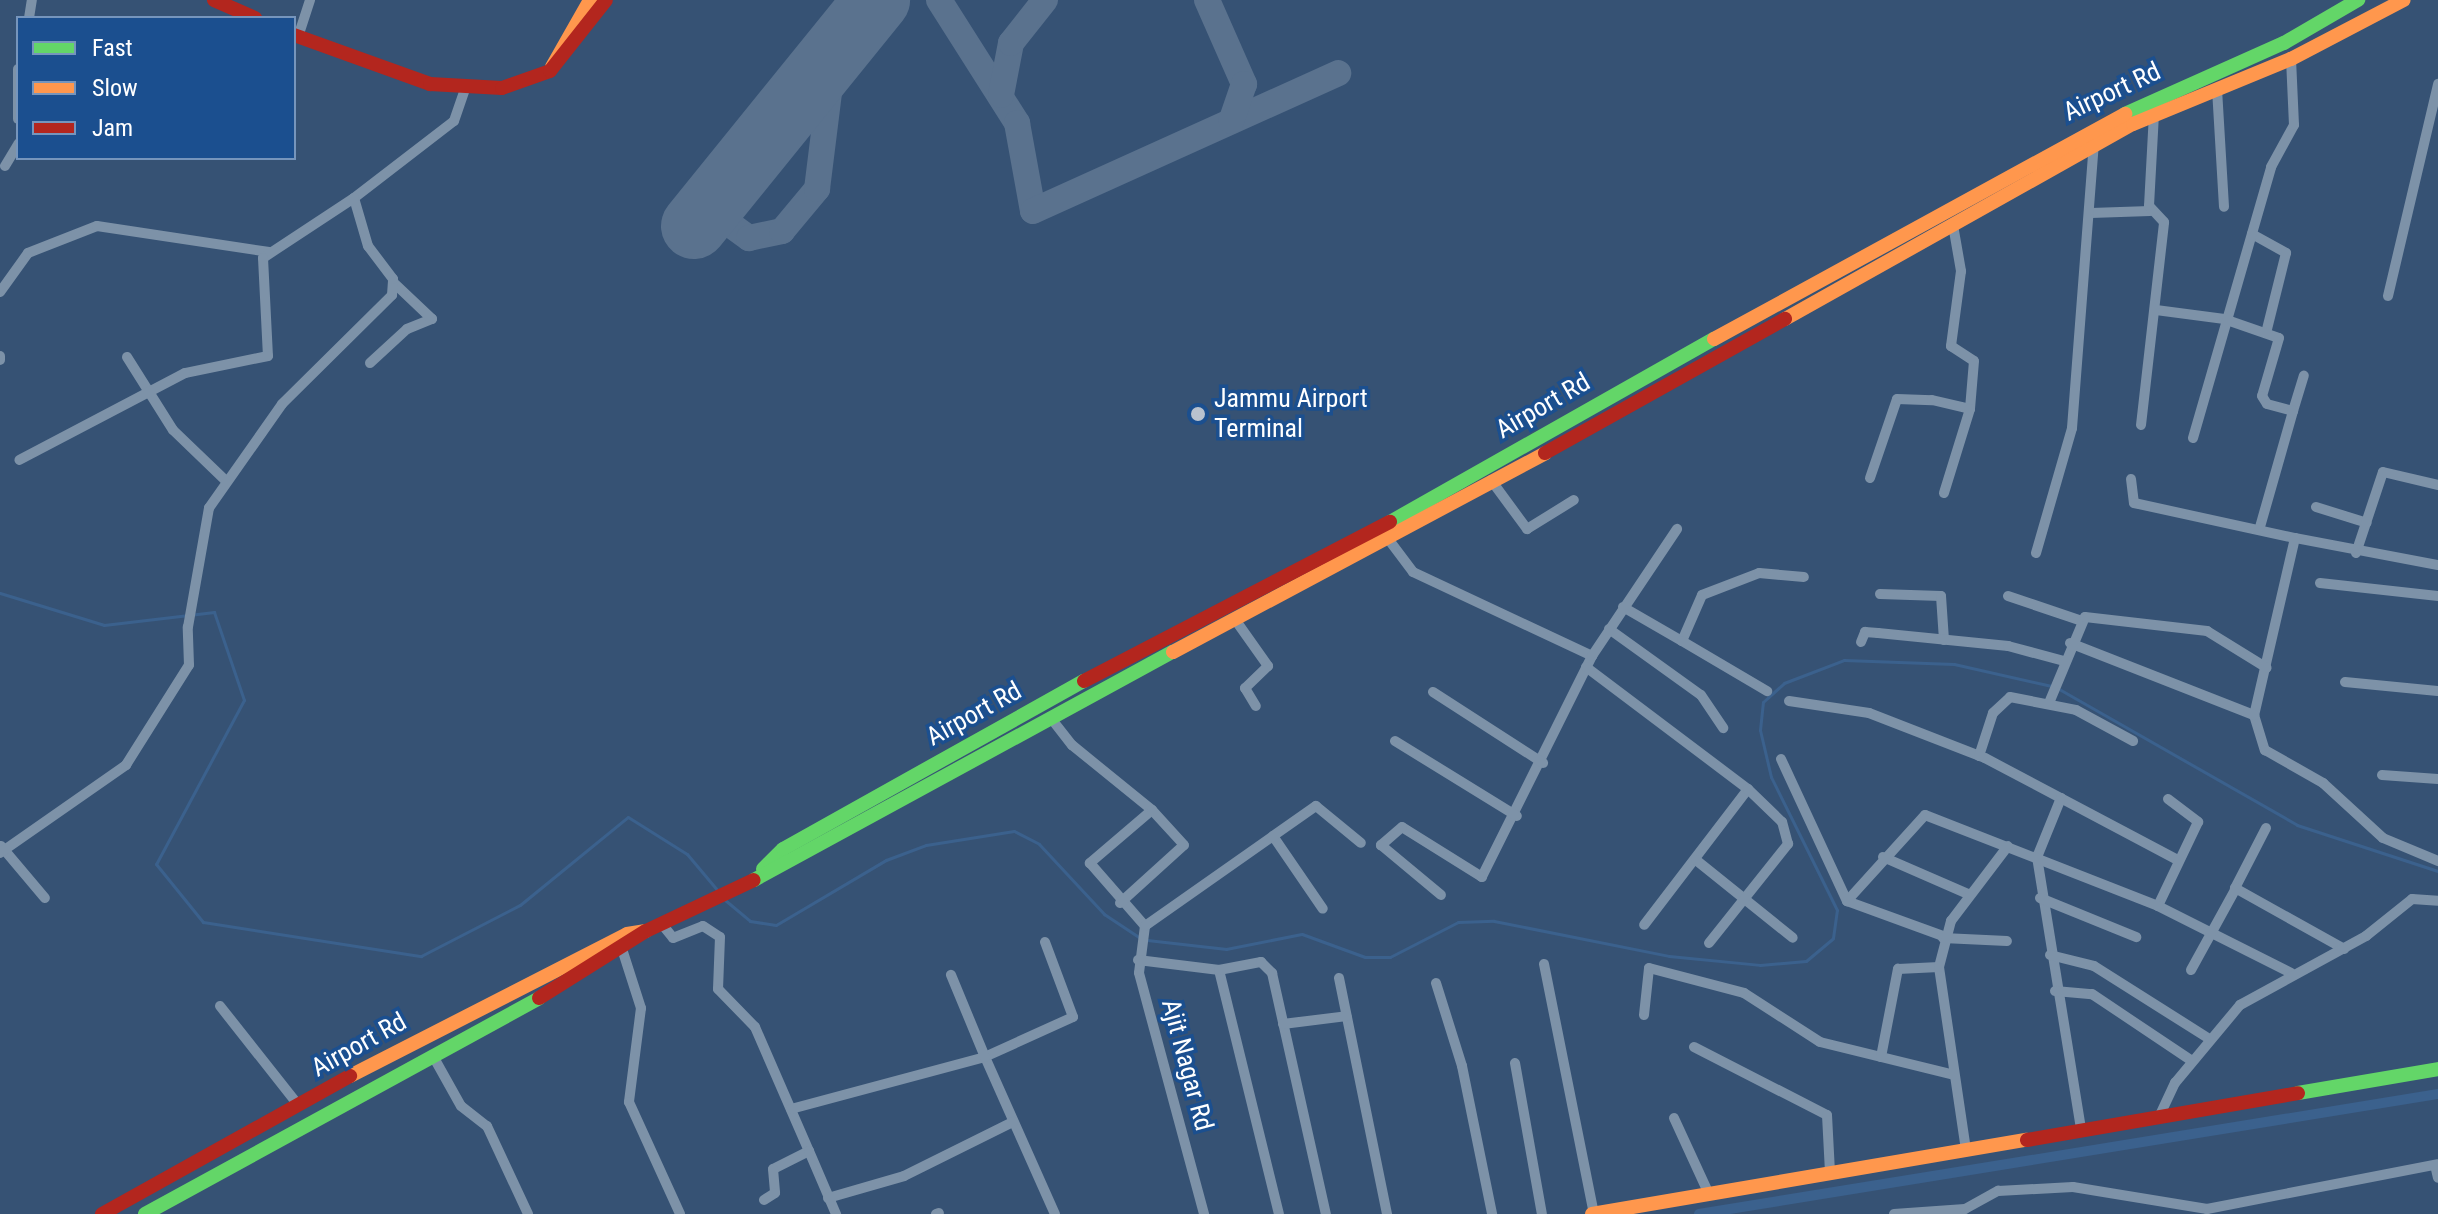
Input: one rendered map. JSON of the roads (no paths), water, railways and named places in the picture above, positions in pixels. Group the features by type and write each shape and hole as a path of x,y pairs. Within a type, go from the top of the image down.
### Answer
{"main road":[{"path":"214,0 250,16"},
{"path":"550,71 590,0"},
{"path":"296,36 465,89 517,85 550,71 606,0"},
{"name":"Airport Rd","path":"757,872 783,849 1056,695 1388,523 2067,139 2284,43 2358,0"},
{"path":"145,1214 623,952 646,931 757,872 789,863 1233,617 1389,540 1491,480 2094,145 2154,114 2291,59 2404,0"},
{"name":"Airport Rd","path":"102,1214 299,1106 627,934 646,931"},
{"path":"1593,1214 2438,1069"}],"street":[{"path":"296,36 310,0"},
{"path":"2193,438 2224,319 2271,167 2294,125 2291,59"},
{"path":"2388,296 2438,84"},
{"path":"19,460 147,392 207,365 268,356 269,301 260,270 269,252 354,198 454,121 465,89"},
{"path":"2217,89 2224,207"},
{"path":"2150,211 2154,114"},
{"path":"2036,553 2072,428 2094,145"},
{"path":"5,166 16,147"},
{"path":"354,198 368,246 395,284 432,319 407,329 370,363"},
{"path":"2091,213 2150,211 2164,222 2141,425"},
{"path":"1944,493 1970,409 1974,361 1951,346 1961,271 1953,225"},
{"path":"0,292 28,253 97,226 269,252"},
{"path":"2252,234 2286,253 2266,333"},
{"path":"45,898 1,849 126,765 185,675 203,525 225,480 282,404 395,284"},
{"path":"2156,310 2224,319 2266,333 2280,342 2262,399 2293,411"},
{"path":"127,357 147,392 225,480"},
{"path":"2260,527 2304,376"},
{"path":"1870,478 1900,397 1970,409"},
{"path":"2356,553 2386,470 2438,485"},
{"path":"2131,479 2134,503 2260,527 2356,553 2438,565"},
{"path":"1491,480 1527,529 1574,500"},
{"path":"2316,507 2367,523"},
{"path":"1441,895 1381,851 1395,829 1402,827 1480,878 1517,816 1592,656 1677,529"},
{"path":"2295,538 2254,715 2265,750 2323,783 2383,838 2438,861"},
{"path":"1389,540 1413,572 1592,656"},
{"path":"1682,641 1702,595 1759,573 1804,577"},
{"path":"2320,583 2438,596"},
{"path":"1880,594 1941,596 1944,640"},
{"path":"2008,596 2079,620 2207,631 2267,668"},
{"path":"1623,607 1767,691"},
{"path":"1233,617 1268,666 1245,688 1256,706"},
{"path":"2049,701 2079,620"},
{"path":"1609,629 1701,695 1723,728"},
{"path":"1861,642 1867,632 1944,640 2064,661"},
{"path":"2070,643 2254,715"},
{"path":"1586,667 1748,789 1782,822 1788,844 1709,943"},
{"path":"2345,682 2438,691"},
{"path":"1433,692 1543,763"},
{"path":"1789,701 1869,713 1979,756 2178,860"},
{"path":"1979,756 2001,701 2049,701 2133,741"},
{"path":"1050,717 1072,745 1152,810 1184,845 1120,903"},
{"path":"1395,741 1517,816"},
{"path":"1781,759 1847,901 1943,937 2007,941"},
{"path":"2382,775 2438,779"},
{"path":"1644,925 1748,789"},
{"path":"2061,798 2037,857 2040,898 2081,1130"},
{"path":"2158,906 2198,822 2168,799"},
{"path":"1152,810 1090,863 1120,903 1144,928 1319,806 1361,843"},
{"path":"1847,901 1883,857 1925,815 2213,928 2291,973"},
{"path":"2191,970 2266,828"},
{"path":"1273,836 1323,909"},
{"path":"1966,1150 1939,967 1943,937 1968,894 2008,846"},
{"path":"1883,857 1968,894"},
{"path":"1696,860 1793,938"},
{"path":"2236,888 2344,949"},
{"path":"2040,898 2136,937"},
{"path":"2159,1117 2208,1038 2240,1005 2291,973 2344,949 2412,899 2438,901"},
{"path":"661,923 673,938 703,926 720,937 718,989 755,1027 836,1214"},
{"name":"Ajit Nagar Rd","path":"1144,928 1138,957 1204,1214"},
{"path":"791,1109 985,1057 1073,1017 1045,942"},
{"path":"623,952 641,1008 629,1102 680,1214"},
{"path":"2050,955 2094,966 2208,1038"},
{"path":"1138,957 1219,970 1266,964 1283,1024 1326,1214"},
{"path":"1544,964 1593,1214"},
{"path":"1881,1057 1898,969 1939,967"},
{"path":"1644,1015 1649,968 1744,993 1806,1037 1954,1075"},
{"path":"1219,970 1279,1214"},
{"path":"951,975 1055,1214"},
{"path":"1339,978 1387,1214"},
{"path":"1436,983 1462,1066 1492,1214"},
{"path":"2055,991 2092,994 2192,1061"},
{"path":"220,1006 299,1106"},
{"path":"1283,1024 1347,1016"},
{"path":"1694,1047 1827,1115 1830,1173"},
{"path":"433,1056 464,1110 487,1126 528,1214"},
{"path":"1515,1063 1542,1214"},
{"path":"1674,1118 1709,1194"},
{"path":"828,1198 904,1176 1013,1122"},
{"path":"764,1200 776,1191 773,1169 809,1151"},
{"path":"1894,1214 1965,1209 1998,1191 2073,1187 2207,1209 2437,1165 2438,1178"}],"waterway":[{"path":"0,593 104,625 214,612 244,700 156,864 203,922 421,956 520,905 628,817 687,854 718,891"},
{"path":"1147,940 1226,949 1302,934 1365,957 1390,957 1458,922 1494,921 1669,956 1760,965 1806,961 1833,938 1837,910 1771,777 1760,730 1763,702 1784,683 1844,660 1954,664 2052,686"},
{"path":"2059,689 2297,825 2438,871"},
{"path":"725,900 750,921 776,925 886,860 926,845 1014,831 1039,844 1104,914 1140,938"},
{"path":"1699,1214 2438,1094"}],"place":[{"name":"Jammu Airport Terminal","path":"1198,414"}]}
